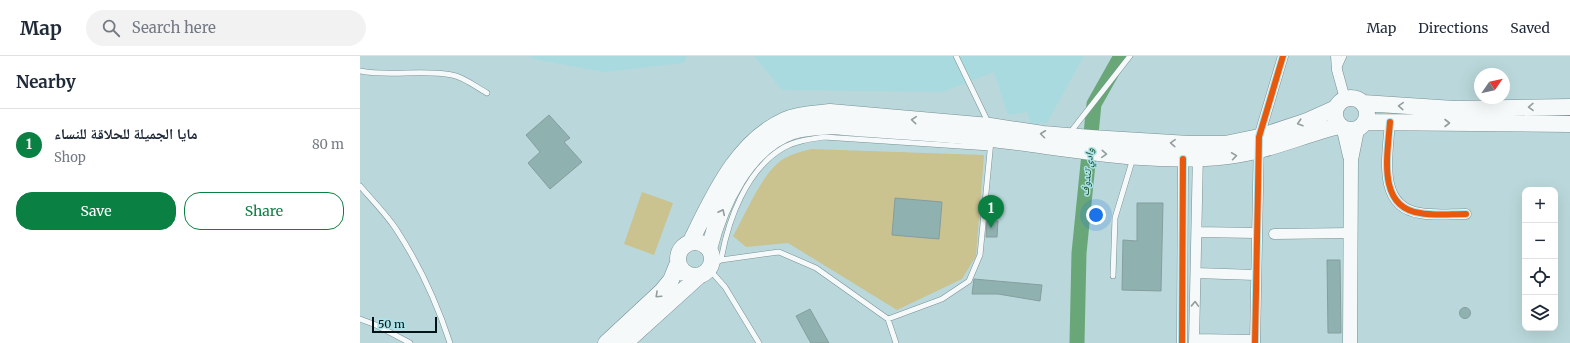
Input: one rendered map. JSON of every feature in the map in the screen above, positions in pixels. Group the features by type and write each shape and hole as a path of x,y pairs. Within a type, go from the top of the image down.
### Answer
{"main road":[{"path":"1258,144 1351,98 1363,103 1454,109 1570,107"},
{"path":"1340,103 1334,114 1351,127"},
{"path":"1350,343 1351,127 1367,109 1363,103"},
{"path":"606,343 662,291 671,280 682,248 690,243 724,181 742,152 763,134 786,120 830,112 991,138 1097,153 1134,156 1193,154 1258,144 1309,133 1390,122 1570,124"},
{"path":"625,343 710,268 711,254 709,249 714,227 733,189 751,160 772,143 793,132 811,127 833,126 991,138 1067,136 1193,154"},
{"path":"690,243 701,243 709,249"},
{"path":"678,263 684,272 694,276 710,268"}],"street":[{"path":"1193,154 1197,232 1194,341 1255,342 1258,144 1283,56"},
{"path":"1336,56 1340,103"},
{"path":"1390,122 1387,175 1388,185 1397,201 1408,209 1419,213 1466,214"},
{"path":"1182,343 1193,154"},
{"path":"1197,232 1256,233"},
{"path":"1274,234 1351,234"},
{"path":"1196,273 1255,275"}],"lane":[{"path":"888,319 942,299 968,281 980,255 991,138 956,56"},
{"path":"1067,136 1130,56"},
{"path":"1337,70 1344,56"},
{"path":"360,71 382,74 429,73 453,75 487,93"},
{"path":"710,268 732,216 750,182 767,160 783,148 805,139 824,137 991,138"},
{"path":"1113,276 1115,218 1134,156"},
{"path":"360,186 395,228 420,269 442,318 450,343"},
{"path":"710,268 779,252 816,268 888,319 896,343"},
{"path":"710,268 725,287 759,343"},
{"path":"360,320 376,324 410,343"}],"shaded area":[{"path":"529,56 687,56 684,63 604,72 534,59"},
{"path":"754,56 1084,56 1047,123 1031,124 1027,112 1008,115 994,72 943,92 782,90"},
{"path":"811,149 984,155 976,256 962,279 897,310 788,243 746,247 733,236 754,196 772,169 786,157"},
{"path":"642,192 673,203 654,255 624,244"}],"building":[{"path":"549,115 570,138 564,142 582,162 550,189 528,163 540,152 526,135"},
{"path":"895,198 942,202 939,239 892,235"},
{"path":"1137,203 1163,203 1161,291 1122,290 1123,240 1137,241"},
{"path":"987,220 998,221 997,237 986,237"},
{"path":"1327,260 1340,260 1341,333 1328,333"},
{"path":"974,279 1042,285 1040,301 998,294 972,294"},
{"path":"1465,307 1469,309 1471,313 1469,317 1465,319 1461,317 1459,313 1461,309"},
{"path":"810,309 829,343 811,343 808,338 796,316"}],"waterway":[{"name":"وادي تندوف","path":"1077,343 1079,253 1094,104 1121,56"}],"cycle path":[{"path":"1255,343 1259,137 1283,56"},
{"path":"1390,122 1387,163 1388,177 1391,190 1396,201 1406,209 1420,213 1437,215 1466,214"},
{"path":"1182,343 1183,159"}],"place":[{"name":"مايا الجميلة للحلاقة للنساء","path":"991,228"}]}
